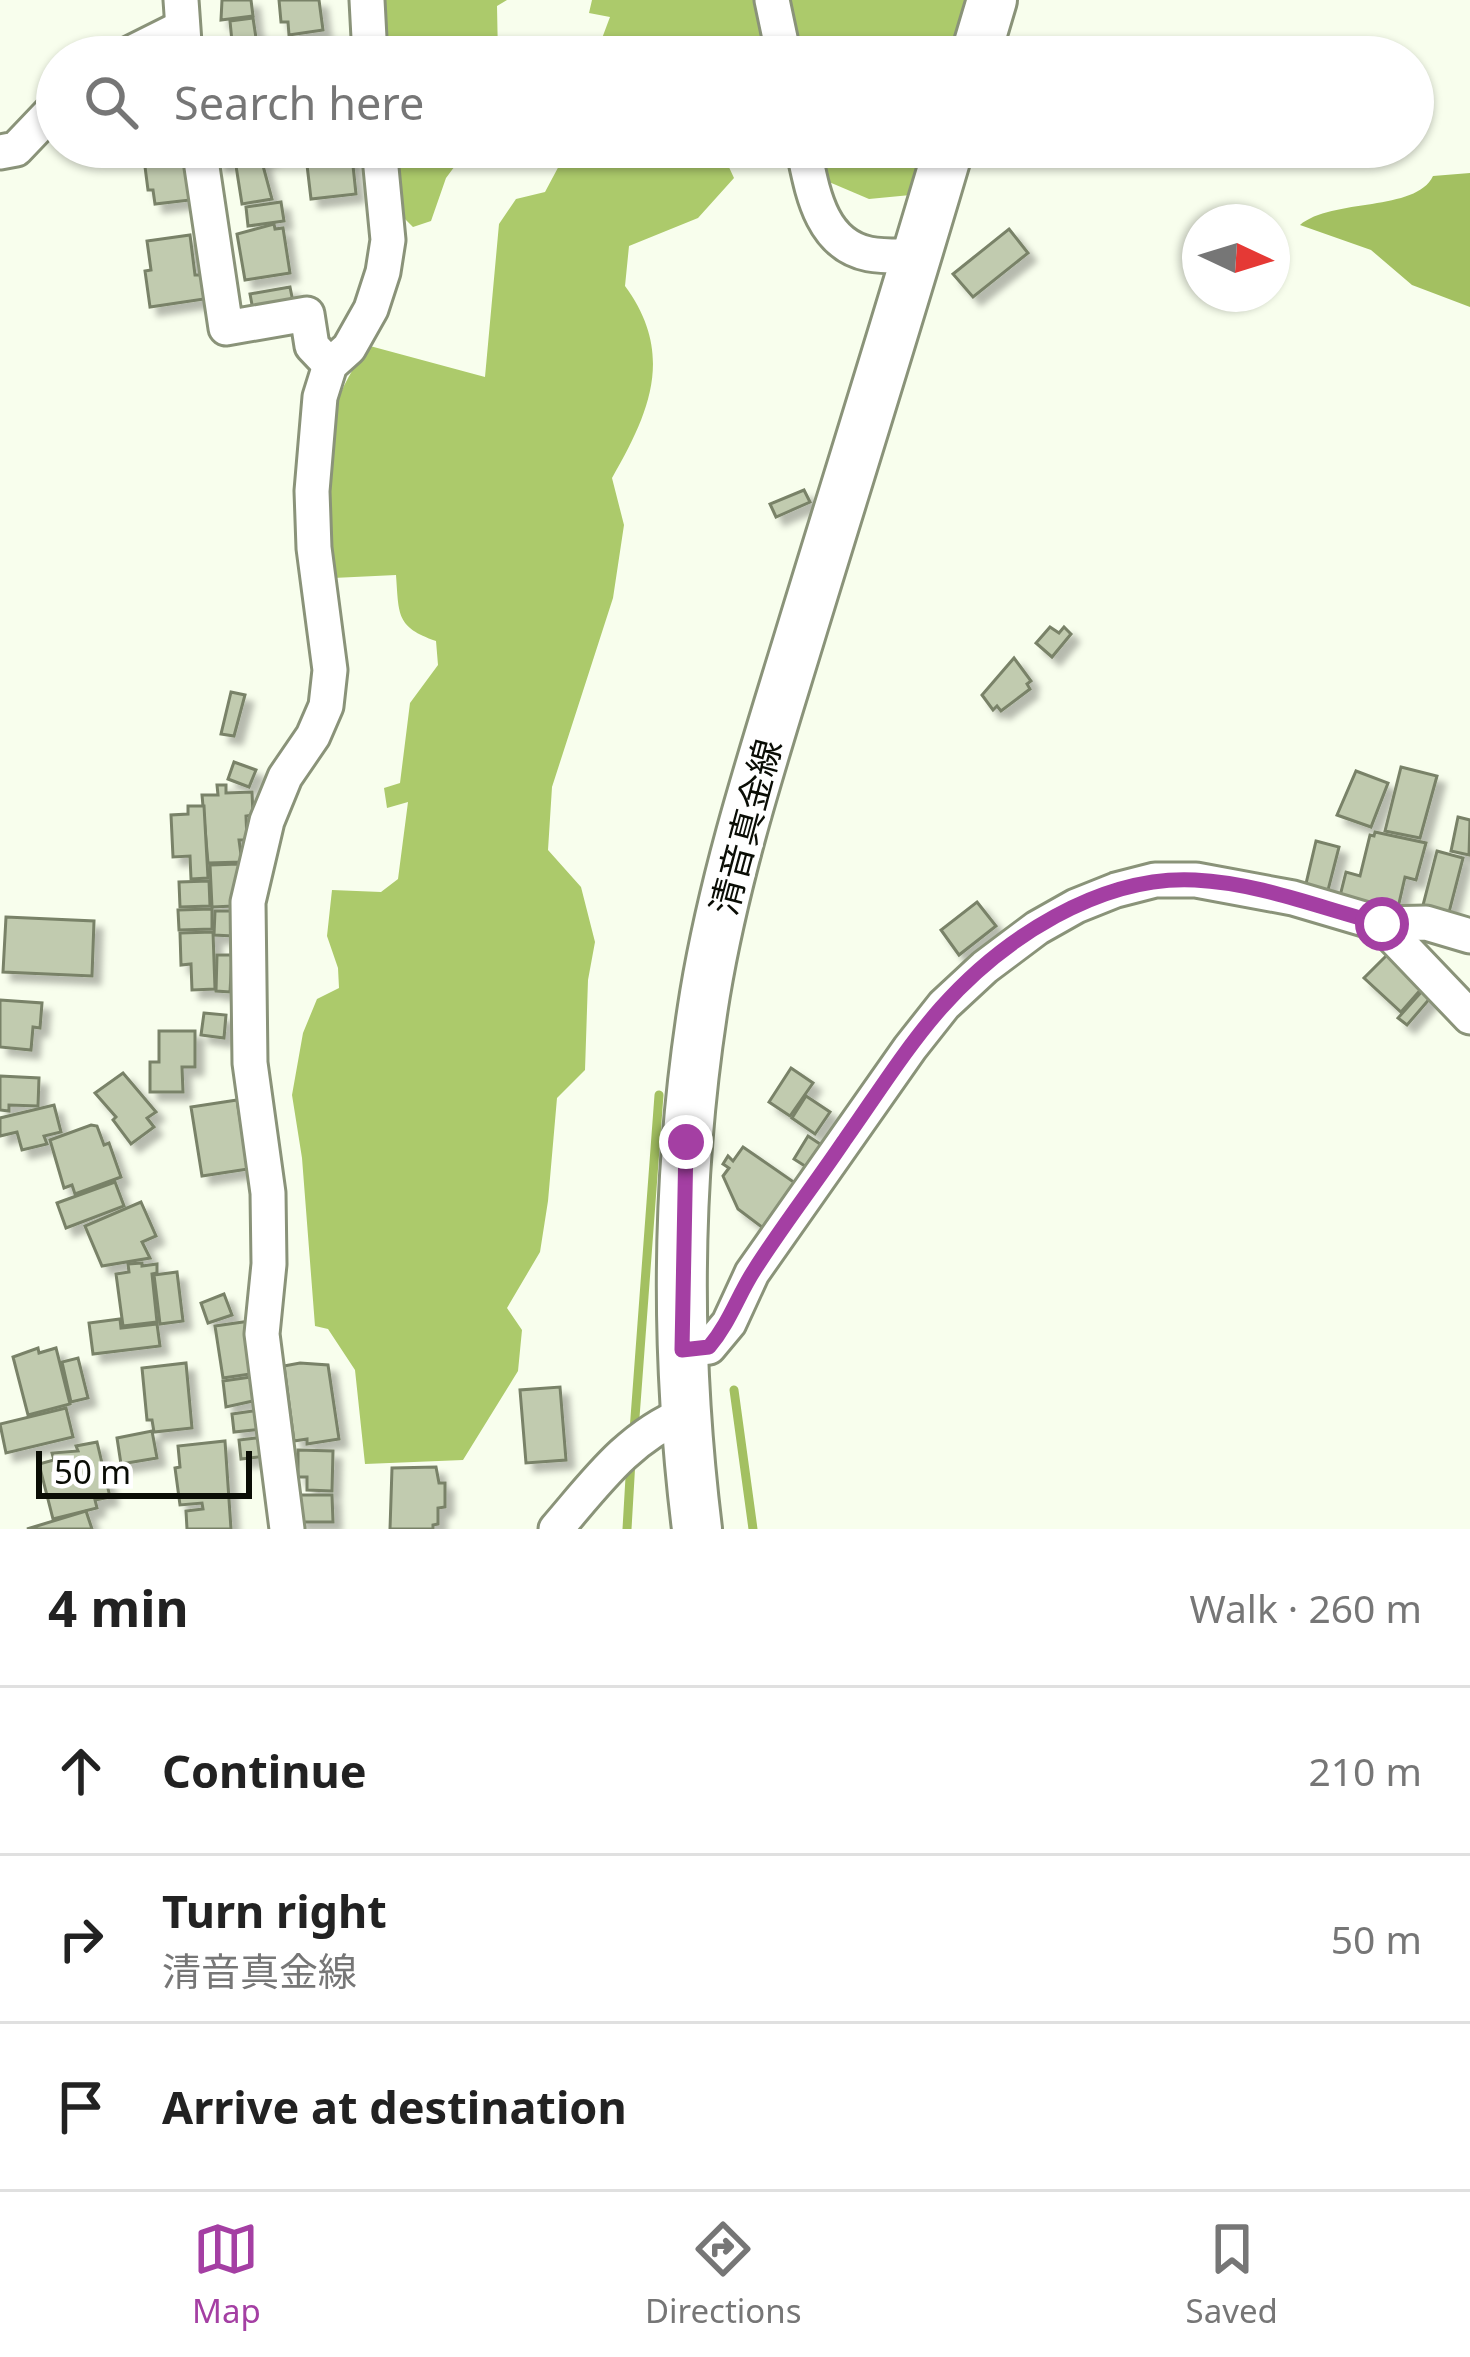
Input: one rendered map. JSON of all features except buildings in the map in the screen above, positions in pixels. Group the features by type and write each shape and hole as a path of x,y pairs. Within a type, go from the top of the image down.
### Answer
{"main road":[{"path":"981,36 992,0"},
{"name":"清音真金線","path":"697,1529 654,1432 682,1350 686,1142 706,991 737,841 943,168"}],"street":[{"path":"367,0 369,36"},
{"path":"772,0 780,36"},
{"path":"0,152 16,149 36,128"},
{"path":"202,168 226,328 307,314 312,346 330,365"},
{"path":"287,1529 262,1334 269,1264 268,1193 250,1063 248,902 268,821 285,777 313,736 326,706 330,670 314,548 312,490 320,397 330,365 349,348 371,309 383,272 388,240 381,168"},
{"path":"809,168 823,222 842,242 866,254 917,256"},
{"path":"682,1350 709,1347 729,1323 752,1273 944,1005 1037,928 1116,890 1155,880 1196,880 1251,887 1382,924 1426,923 1470,936"},
{"path":"1382,924 1470,1017"},
{"path":"556,1529 654,1432"}],"shaded area":[{"path":"385,0 507,0 497,6 498,36 388,36"},
{"path":"592,0 968,0 959,36 603,36 610,17 589,13"},
{"path":"398,168 453,168 431,221 413,227 402,216"},
{"path":"558,168 729,168 734,178 698,218 629,246 625,286 649,335 652,383 637,430 612,478 624,525 613,598 552,787 548,850 581,887 595,942 588,980 585,1070 557,1098 540,1252 507,1308 522,1330 518,1371 463,1460 365,1464 355,1370 328,1329 315,1326 302,1158 292,1095 303,1033 317,999 339,988 327,936 332,890 381,892 398,879 408,802 387,808 384,788 400,783 410,703 438,665 436,641 413,630 402,618 396,575 333,578 325,485 330,427 351,373 370,346 485,377 499,224 516,199 545,192"},
{"path":"820,168 927,168 921,194 869,199 822,179"},
{"path":"1470,173 1470,307 1412,285 1371,250 1300,225 1332,211 1410,195 1433,176"}],"waterway":[{"path":"634,1431 659,1095"},
{"path":"734,1390 753,1529"},
{"path":"627,1529 631,1460"}],"route":[{"path":"686,1142 682,1350 709,1347 729,1323 752,1273 944,1005 1037,928 1076,906 1155,880 1251,887 1382,924"}]}
